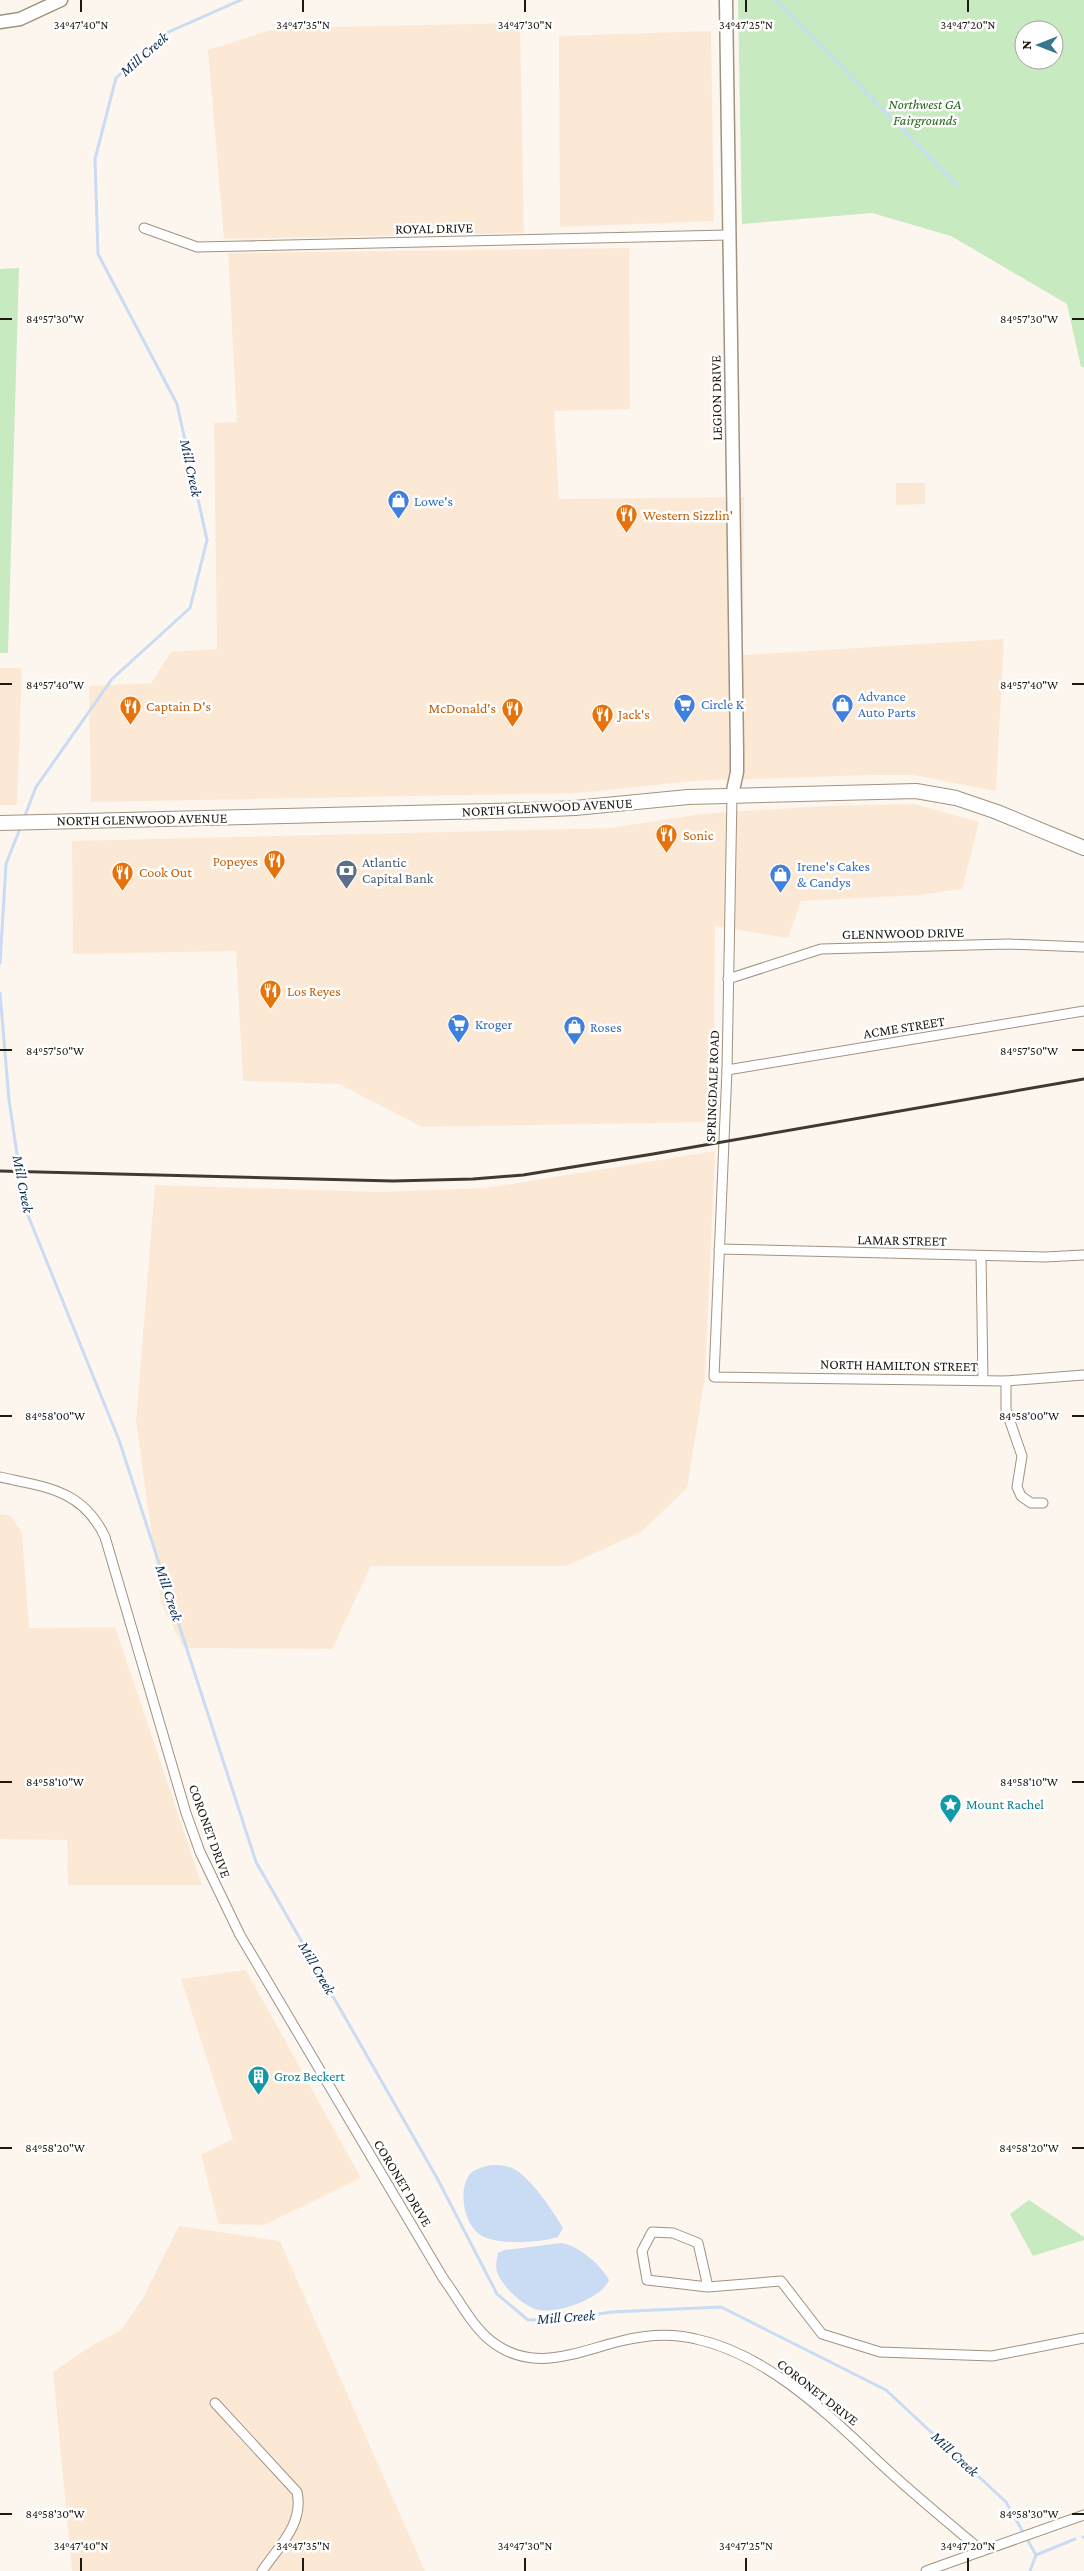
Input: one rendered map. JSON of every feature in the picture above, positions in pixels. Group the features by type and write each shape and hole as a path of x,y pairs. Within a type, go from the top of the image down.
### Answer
{"main road":[{"name":"NORTH GLENWOOD AVENUE","path":"0,823 575,808 688,797 916,791 956,798 997,812 1084,848"}],"street":[{"path":"0,22 20,19 61,0"},
{"name":"LEGION DRIVE","path":"726,0 737,765 732,795"},
{"name":"ROYAL DRIVE","path":"144,228 197,248 728,236"},
{"name":"SPRINGDALE ROAD","path":"714,1377 728,1070 732,795"},
{"name":"GLENNWOOD DRIVE","path":"728,979 821,949 1008,944 1084,947"},
{"name":"ACME STREET","path":"728,1070 1084,1011"},
{"name":"LAMAR STREET","path":"719,1249 981,1256 1084,1255"},
{"path":"981,1256 983,1380"},
{"name":"NORTH HAMILTON STREET","path":"714,1377 1006,1381 1084,1375"},
{"path":"1006,1381 1006,1410 1022,1456 1017,1487 1021,1496 1031,1503 1043,1503"},
{"name":"CORONET DRIVE","path":"0,1478 62,1492 78,1500 97,1520 105,1537 186,1812 216,1888 240,1935 443,2278 477,2326 492,2341 506,2349 524,2357 544,2359 563,2358 622,2341 665,2335 696,2339 732,2351 755,2362 784,2380 847,2432 934,2512 982,2550"},
{"path":"708,2287 698,2243 673,2233 652,2232 642,2251 647,2280 708,2287 781,2280 822,2334 880,2352 992,2356 1084,2338"},
{"path":"215,2403 297,2492 300,2505 298,2518 262,2571"},
{"path":"926,2571 1084,2515"}],"shaded area":[{"path":"520,23 524,233 224,239 208,50 277,28"},
{"path":"711,31 714,221 560,227 559,36"},
{"path":"629,248 630,409 554,411 559,499 744,497 743,655 1004,639 996,791 913,775 871,775 692,781 580,793 91,802 89,686 151,683 171,652 217,649 214,423 237,422 228,253"},
{"path":"896,483 925,483 925,504 896,505"},
{"path":"0,668 22,668 17,805 0,805"},
{"path":"915,804 979,822 962,889 919,895 801,901 788,938 715,926 713,1122 422,1127 339,1084 243,1081 236,951 73,954 72,841 610,828 701,814 823,806"},
{"path":"715,1151 705,1377 687,1488 641,1532 566,1566 371,1566 332,1649 184,1648 161,1603 136,1421 155,1185 379,1192 486,1188"},
{"path":"0,1514 11,1516 22,1533 29,1628 115,1627 202,1885 68,1885 67,1840 0,1839"},
{"path":"246,1970 361,2178 264,2225 219,2224 201,2155 233,2139 181,1979"},
{"path":"179,2226 280,2241 425,2571 72,2571 53,2372 91,2346 121,2330 143,2298"}],"green space":[{"name":"Northwest GA Fairgrounds","path":"738,0 1084,0 1084,367 1081,367 1067,304 951,236 872,213 742,224"},
{"path":"19,268 8,653 0,653 0,269"},
{"path":"1029,2200 1084,2237 1084,2240 1033,2256 1010,2214"}],"water":[{"path":"491,2165 511,2168 521,2173 548,2204 563,2228 558,2237 531,2242 509,2242 489,2239 476,2232 467,2218 464,2200 465,2184 472,2172"},
{"path":"561,2243 582,2252 601,2268 609,2280 598,2293 567,2307 547,2311 526,2305 514,2295 500,2278 496,2267 498,2253 505,2250"}],"waterway":[{"name":"Mill Creek","path":"24,818 36,787 112,679 190,608 207,540 177,404 98,254 95,159 116,78 164,34 241,0"},
{"path":"776,0 957,185"},
{"name":"Mill Creek","path":"0,963 6,864 21,826"},
{"name":"Mill Creek","path":"0,993 9,1100 25,1208 119,1440 256,1862 437,2178 497,2294 528,2320 566,2319 612,2312 721,2307 886,2390 1006,2502 1036,2555 1030,2571"},
{"path":"1036,2555 1075,2539"}],"railway":[{"path":"0,1171 393,1181 473,1179 523,1175 1084,1079"}],"place":[{"name":"Lowe's","path":"398,520"},
{"name":"Western Sizzlin'","path":"627,534"},
{"name":"Circle K","path":"685,723"},
{"name":"Advance Auto Parts","path":"842,723"},
{"name":"Captain D's","path":"130,725"},
{"name":"McDonald's","path":"512,727"},
{"name":"Jack's","path":"602,733"},
{"name":"Sonic","path":"667,854"},
{"name":"Popeyes","path":"274,880"},
{"name":"Atlantic Capital Bank","path":"346,889"},
{"name":"Cook Out","path":"123,891"},
{"name":"Irene's Cakes & Candys","path":"781,893"},
{"name":"Los Reyes","path":"271,1010"},
{"name":"Kroger","path":"459,1043"},
{"name":"Roses","path":"574,1046"},
{"name":"Mount Rachel","path":"950,1823"},
{"name":"Groz Beckert","path":"258,2095"}]}
